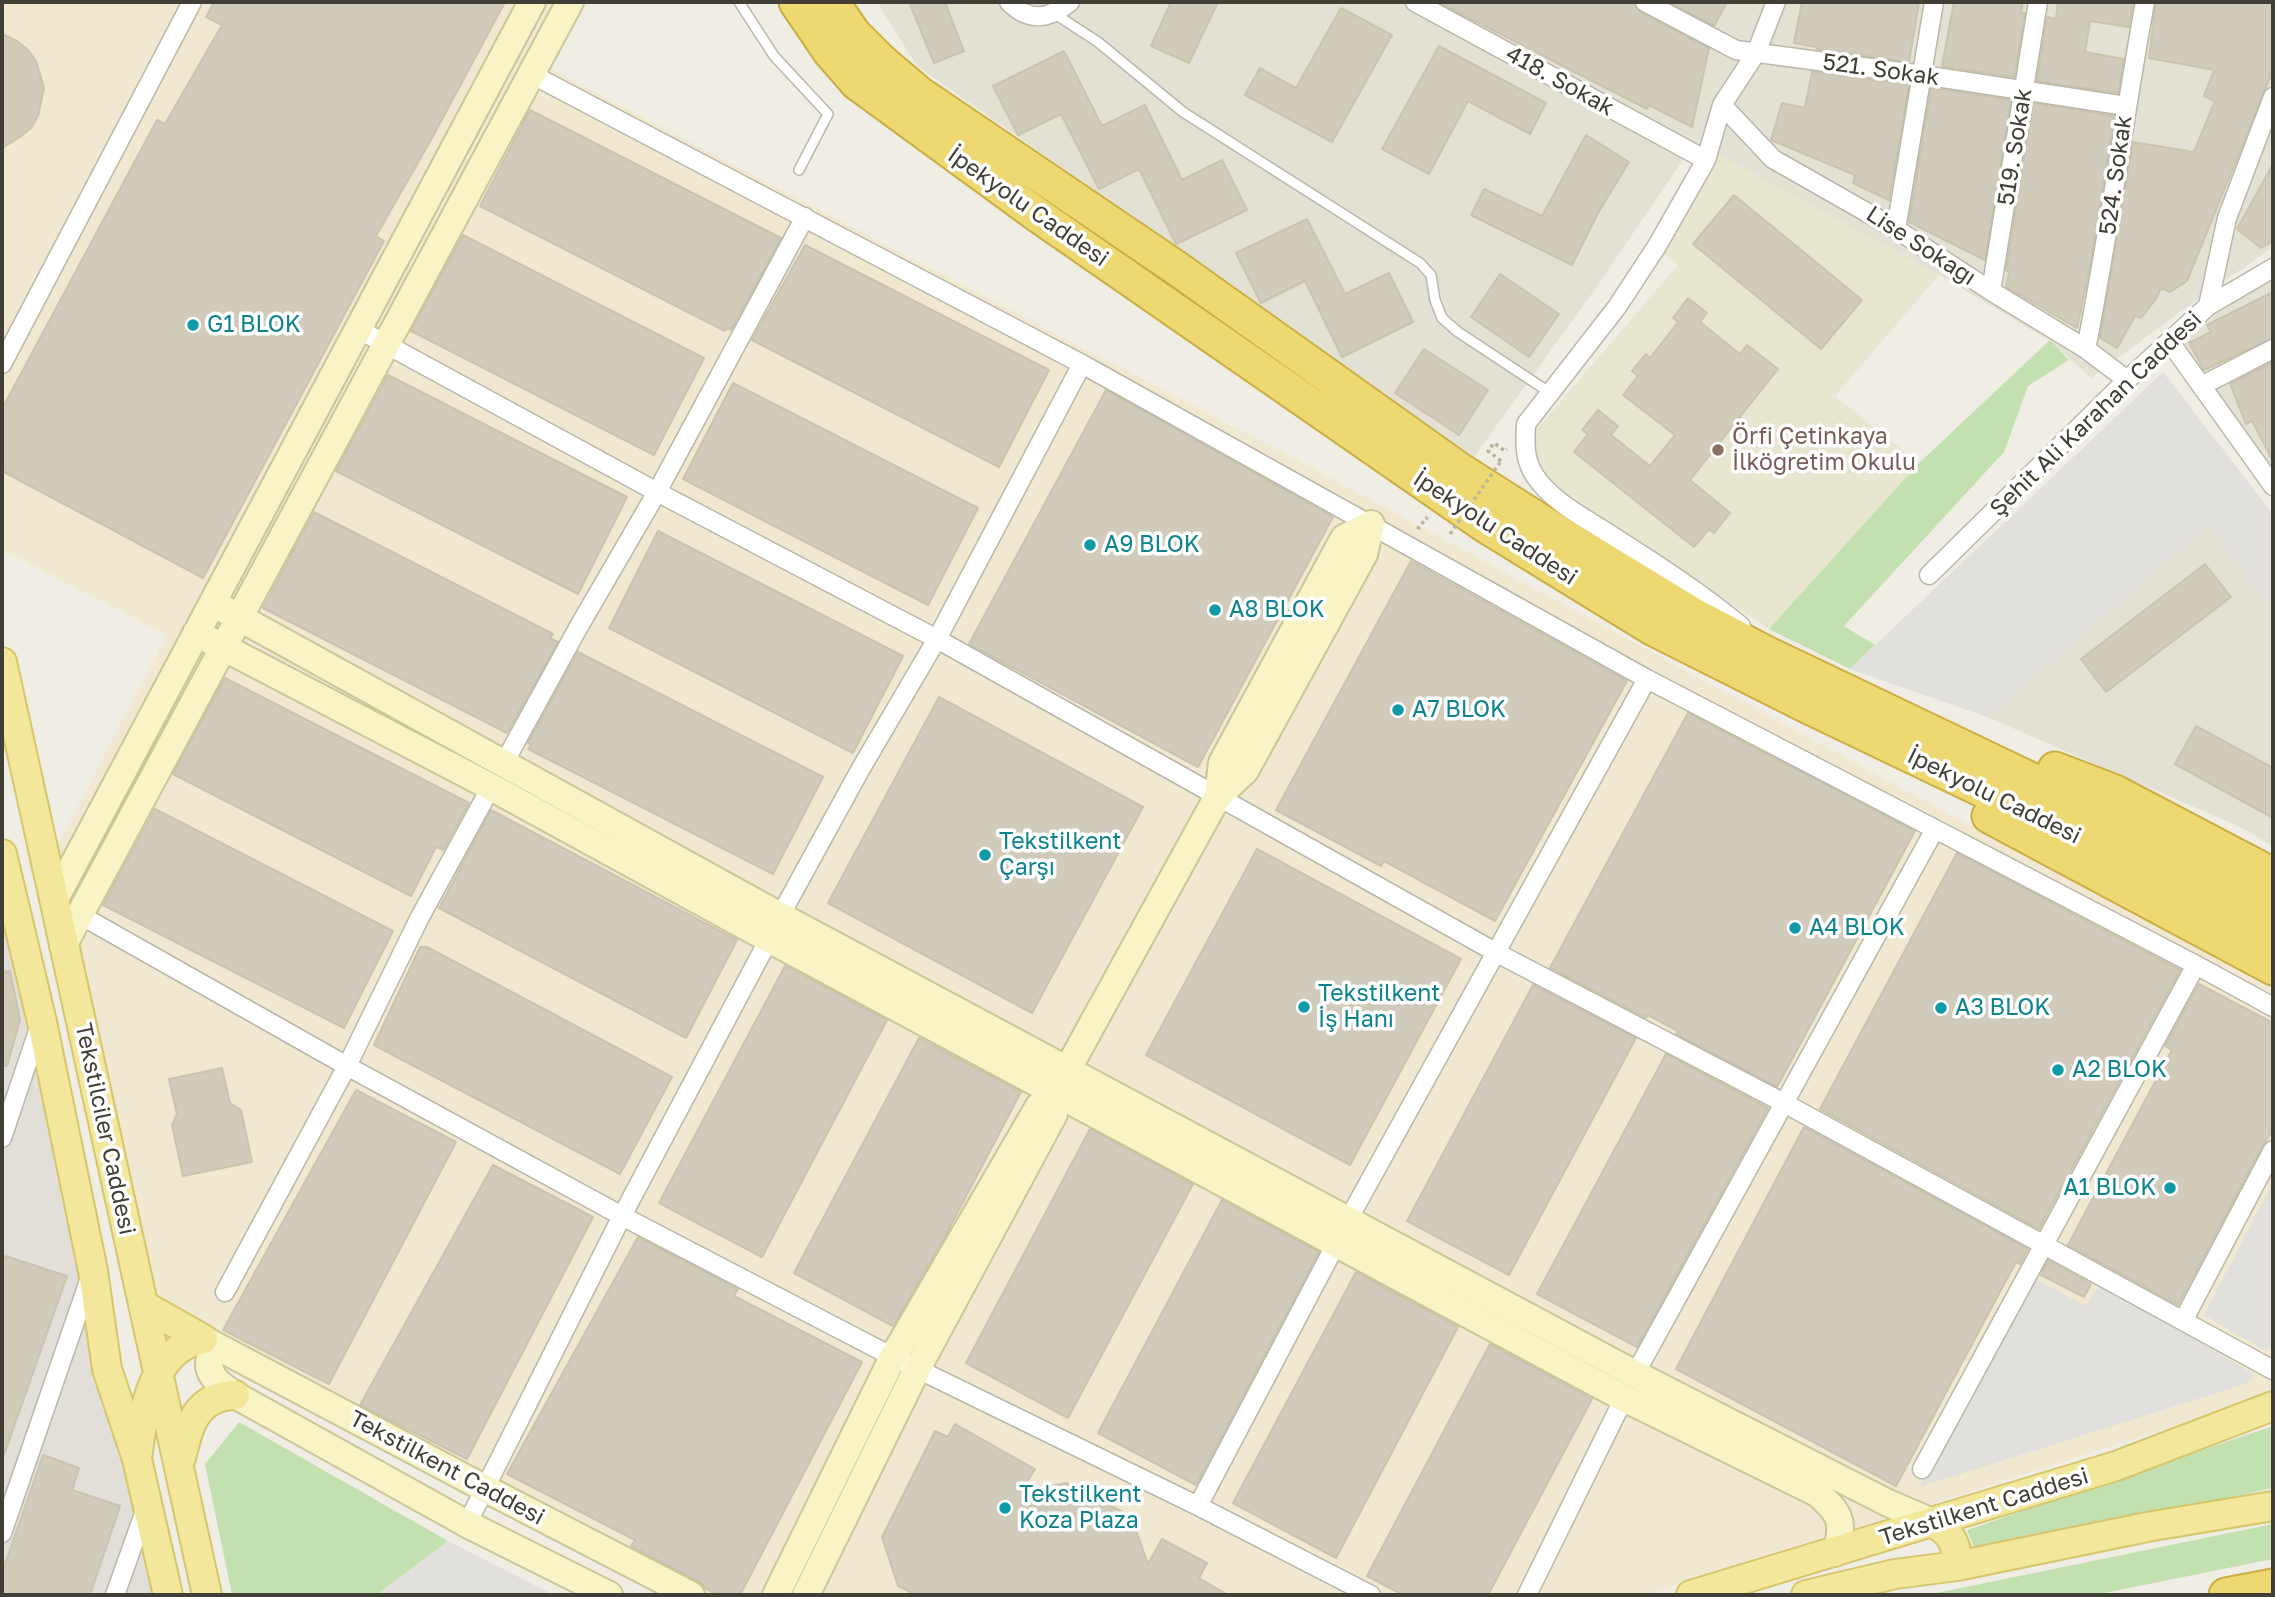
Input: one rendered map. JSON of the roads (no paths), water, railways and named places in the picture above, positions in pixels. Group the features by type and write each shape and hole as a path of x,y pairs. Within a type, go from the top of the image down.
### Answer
{"highway":[{"name":"İpekyolu Caddesi","path":"796,2 830,52 857,83 1039,216 1486,526 1652,628 1807,706 2066,830 2273,939"},
{"name":"İpekyolu Caddesi","path":"832,2 863,43 920,94 1175,267 1460,470 1694,615 1768,654 2084,805 2273,905"},
{"path":"855,2 920,94"},
{"path":"1877,705 1973,734 2115,792 2273,875"},
{"path":"1807,706 1902,768 2273,968"},
{"path":"2226,1595 2273,1586"}],"main road":[{"name":"Tekstilciler Caddesi","path":"2,662 207,1595"},
{"name":"Tekstilciler Caddesi","path":"2,853 42,1022 93,1271 107,1368 137,1459 168,1595"},
{"path":"143,1305 214,1345"},
{"path":"137,1459 142,1424 159,1372 170,1355 181,1346 214,1345"},
{"path":"179,1464 191,1423 206,1402 220,1396 235,1395"},
{"name":"Tekstilkent Caddesi","path":"1690,1595 2116,1466 2273,1406"},
{"name":"Tekstilkent Caddesi","path":"1806,1595 1919,1570 1957,1566 2147,1527 2273,1506"},
{"path":"1919,1570 1906,1552 1906,1541 1922,1526 1946,1529 1954,1542 1957,1566"}],"street":[{"path":"2,364 192,2"},
{"path":"54,901 532,2"},
{"path":"63,946 570,2"},
{"path":"1018,5 1036,17 1055,14 1070,2"},
{"name":"418. Sokak","path":"1415,2 1706,160"},
{"name":"521. Sokak","path":"1646,2 1736,50 2126,106"},
{"path":"1768,654 1741,625 1686,583 1550,495 1533,474 1525,454 1525,442 1526,424 1549,391 1617,307 1657,246 1706,160 1722,105 1756,53 1776,2"},
{"path":"1896,229 1934,2"},
{"name":"519. Sokak","path":"1992,291 2038,2"},
{"name":"524. Sokak","path":"2086,349 2106,246 2126,106 2145,2"},
{"path":"531,74 1082,364 1647,679 2273,1007"},
{"path":"2208,306 2227,218 2273,97"},
{"name":"Lise Sokağı","path":"1722,105 1773,159 1896,229 2086,349 2127,380"},
{"path":"225,1292 347,1066 420,918 578,628 657,492 805,216"},
{"name":"Şehit Ali Karahan Caddesi","path":"1929,575 2127,380 2208,306 2273,268"},
{"path":"358,329 657,492 937,639 1497,953 1784,1103 2273,1370"},
{"path":"2169,342 2203,385 2273,485"},
{"path":"2203,385 2273,349"},
{"path":"467,1524 622,1216 860,770 937,639 1082,364"},
{"path":"776,1595 893,1357 1039,1106 1062,1080 1218,796 1245,771 1364,554 1371,524"},
{"path":"213,603 504,763 775,928"},
{"path":"196,633 491,787 775,928 1062,1080 1348,1220 1629,1386 1817,1493 1835,1508 1841,1525 1841,1538 1835,1553"},
{"path":"1198,1506 1348,1220 1647,679"},
{"path":"1527,1595 1629,1386 1935,829"},
{"path":"80,915 347,1066 622,1216 893,1357 1198,1506 1371,1595"},
{"path":"1922,1469 2196,965"},
{"path":"2,1138 42,1022"},
{"path":"1062,1080 1336,1244 1629,1386 1888,1503 1922,1526"},
{"path":"806,1595 917,1369 1055,1111 1062,1080"},
{"path":"2183,1321 2273,1150"},
{"path":"2,1533 93,1271"},
{"name":"Tekstilkent Caddesi","path":"609,1595 467,1524 235,1395 214,1379 209,1368 214,1345 691,1595"},
{"path":"116,1595 147,1504"}],"lane":[{"path":"739,2 774,56 828,114 799,170"},
{"path":"1055,14 1098,42 1183,112 1420,262 1432,275 1435,300 1441,318 1549,391"}],"place":[{"name":"G1 BLOK","path":"193,325"},
{"name":"Örfi Çetinkaya İlköğretim Okulu","path":"1718,450"},
{"name":"A9 BLOK","path":"1090,545"},
{"name":"A8 BLOK","path":"1215,610"},
{"name":"A7 BLOK","path":"1398,710"},
{"name":"Tekstilkent Çarşı","path":"985,855"},
{"name":"A4 BLOK","path":"1795,928"},
{"name":"Tekstilkent İş Hanı","path":"1304,1007"},
{"name":"A3 BLOK","path":"1941,1008"},
{"name":"A2 BLOK","path":"2058,1070"},
{"name":"A1 BLOK","path":"2170,1188"},
{"name":"Tekstilkent Koza Plaza","path":"1005,1508"}]}
